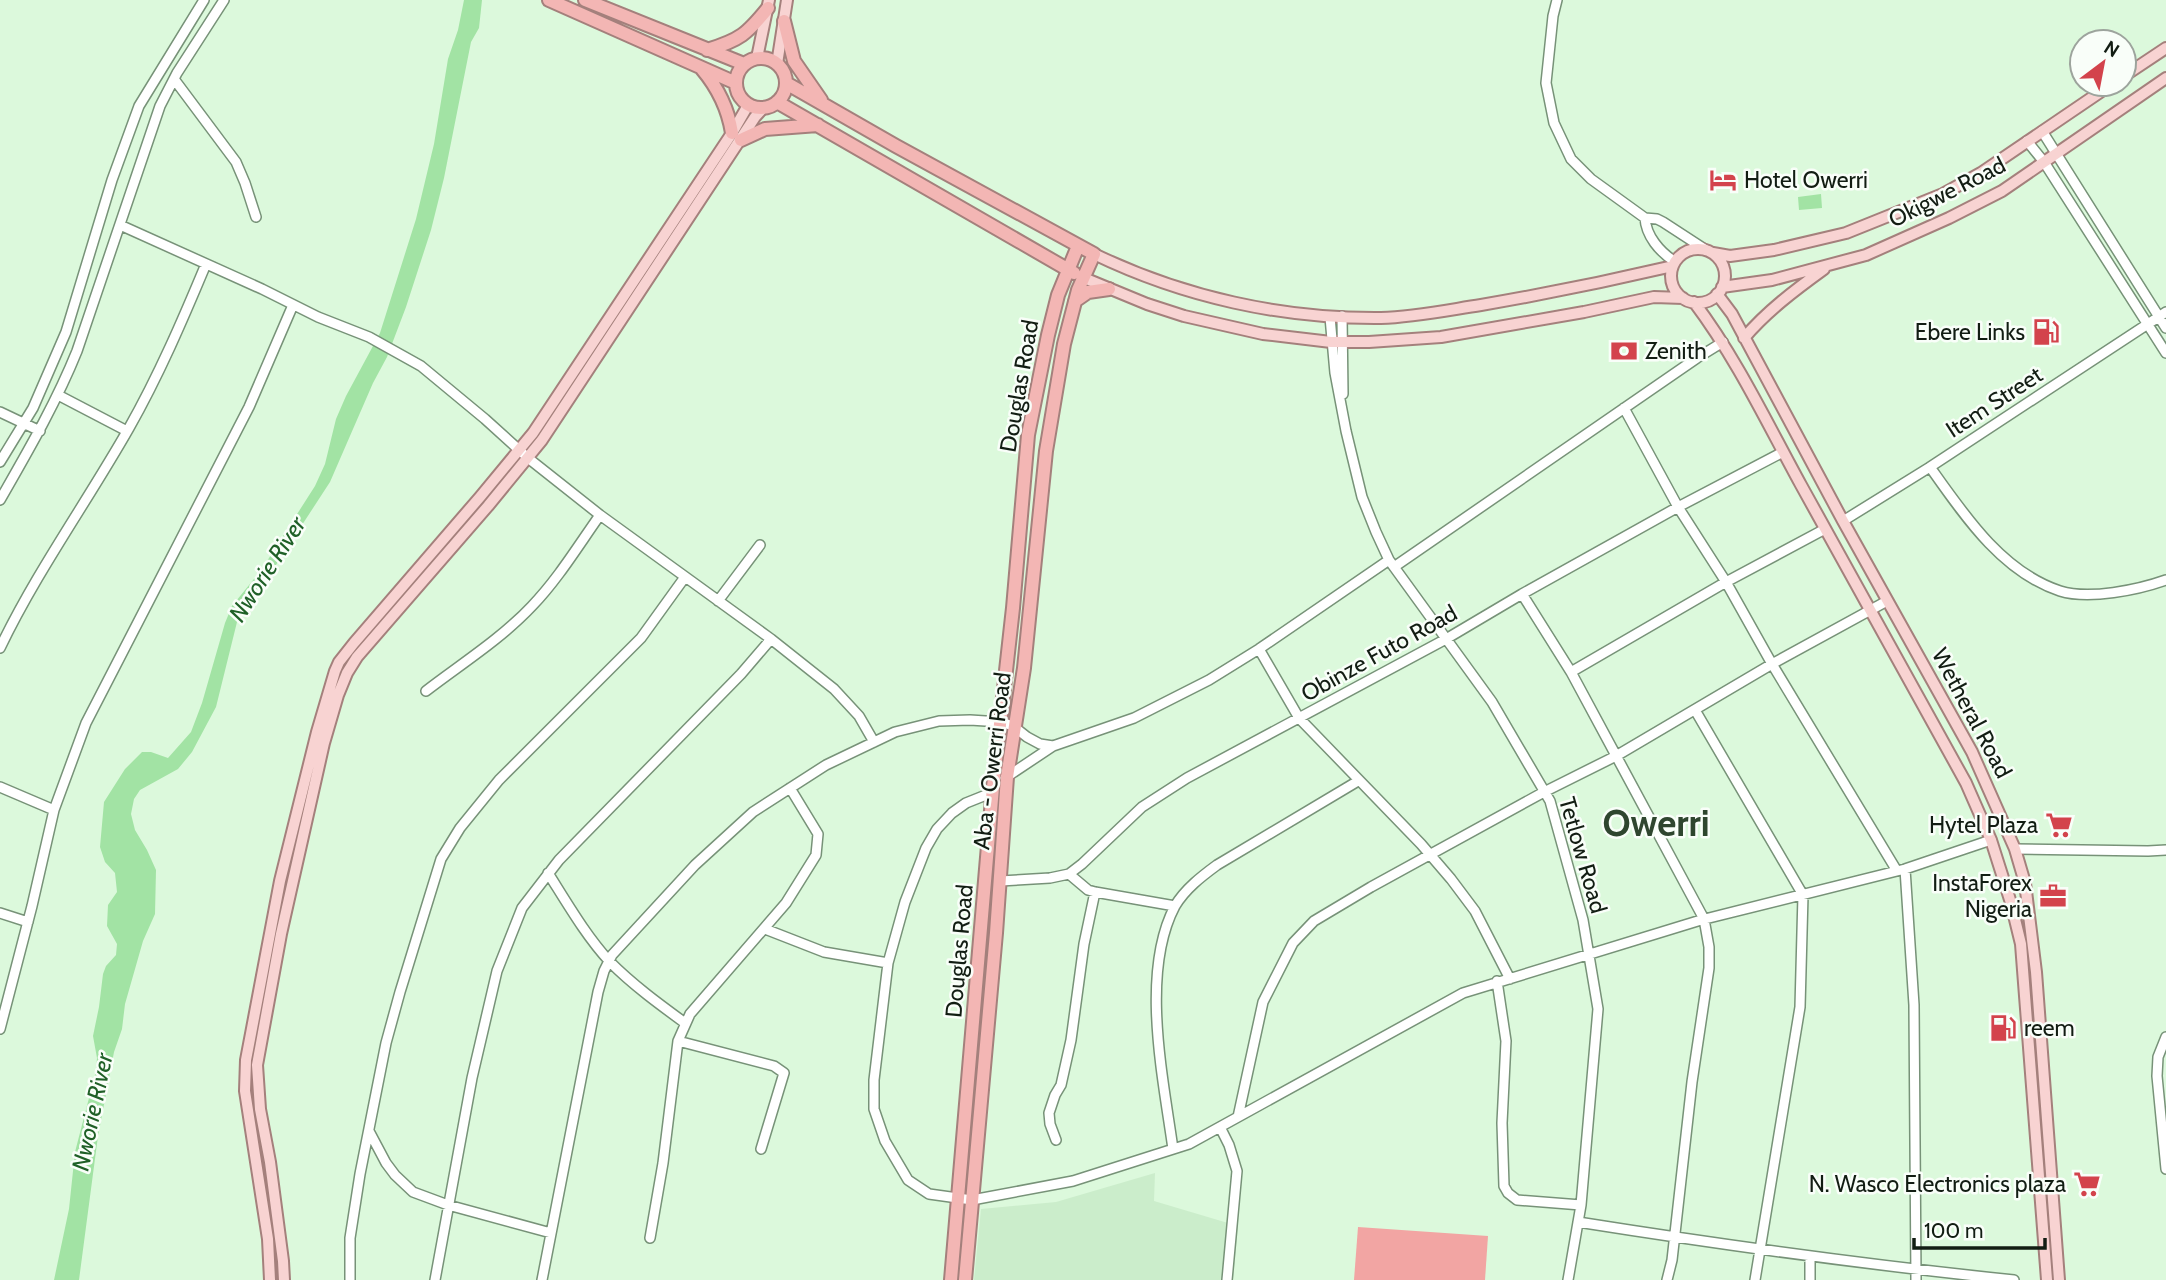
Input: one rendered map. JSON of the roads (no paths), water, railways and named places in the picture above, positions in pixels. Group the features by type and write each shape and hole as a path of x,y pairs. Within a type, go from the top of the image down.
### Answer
{"highway":[{"path":"549,0 736,83"},
{"path":"585,0 744,64"},
{"path":"707,50 749,32 769,4"},
{"path":"784,22 794,61 823,104"},
{"path":"764,58 777,64 786,83 777,102 764,107 751,106 745,102 736,83 744,64 764,58"},
{"path":"700,66 711,80 728,112 736,136 818,125"},
{"path":"786,83 1094,254"},
{"path":"777,102 1084,278"},
{"path":"885,165 896,146"},
{"path":"1058,295 1078,246"},
{"name":"Aba - Owerri Road","path":"965,1280 965,1199 1000,881 1007,777 1007,724 1024,668 1054,396 1075,300 1094,254"},
{"path":"1046,257 1056,268 1058,295"},
{"path":"1075,300 1088,292 1109,289"},
{"name":"Douglas Road","path":"951,1280 965,1199 993,788 1007,724 1028,435 1058,295"}],"main road":[{"path":"777,64 787,0"},
{"path":"757,58 769,4"},
{"path":"2138,67 2166,48"},
{"name":"Okigwe Road","path":"1720,291 1866,255 1949,218 2002,191 2166,78"},
{"path":"1683,298 1673,287 1671,280 1674,263 1682,253 1694,249 1730,256 1774,250 1846,233 1943,194 1981,173 2091,98"},
{"path":"284,1280 270,1162 260,1109 257,1065 281,934 319,763 346,673 585,376 736,136 747,107 745,102"},
{"path":"736,136 764,107"},
{"path":"1084,278 1184,316 1229,327 1263,334 1337,342 1369,342 1441,337 1571,315 1654,297 1703,302 1720,291 1724,270 1721,261 1709,251"},
{"path":"1094,254 1146,277 1195,293 1282,312 1382,318 1451,310 1569,290 1674,263"},
{"path":"1744,338 1759,320 1828,266"},
{"name":"Wetheral Road","path":"1720,291 1843,521 1972,752 2015,849 2025,883 2036,972 2059,1280"},
{"name":"Wetheral Road","path":"1694,302 1723,342 1966,783 1991,839 2021,944 2047,1280"},
{"path":"270,1280 266,1228 246,1091 246,1060 280,881 335,671 354,643 524,454"}],"street":[{"path":"0,462 25,422 49,375 66,332 112,180 139,106 204,0"},
{"path":"0,500 40,432 77,351 160,106 224,0"},
{"path":"1557,0 1546,83 1554,123 1571,159 1591,179 1645,218 1663,222 1709,251"},
{"path":"169,56 183,64"},
{"path":"174,79 236,162 246,183 256,218"},
{"path":"2042,131 2162,315 2166,328"},
{"path":"2027,141 2044,162 2166,353"},
{"path":"1645,218 1649,233 1674,263"},
{"path":"120,225 318,317 369,337 421,366 600,515 771,639 847,702 859,716 874,742"},
{"path":"0,649 55,548 93,491 127,432 179,329 206,264"},
{"path":"0,1029 54,810 86,723 249,407 293,304"},
{"name":"Item Street","path":"1843,521 2162,315"},
{"name":"Tetlow Road","path":"1336,316 1335,373 1362,497 1392,563 1492,702 1550,802 1576,894 1598,1009 1581,1205 1568,1280"},
{"path":"1723,342 1392,563 1209,680 1134,719 1053,746 1007,777 986,795 966,803 952,813 937,829 926,848 905,902 888,963 874,1080 874,1110 885,1141 908,1180 929,1194 965,1199 1073,1181 1189,1144 1463,993 1704,919 1901,870 1991,839"},
{"path":"58,396 127,432"},
{"path":"1623,408 1678,507 1726,582 1772,664 1901,870 1914,1005 1916,1275"},
{"path":"0,412 25,422 40,432"},
{"name":"Obinze Futo Road","path":"1069,874 1142,807 1187,778 1446,639 1521,594 1783,452"},
{"path":"1930,467 1964,515 2007,560 2034,580 2063,592 2090,594 2112,593 2166,580"},
{"path":"426,691 531,607 600,515"},
{"path":"1571,672 1726,582 1825,529"},
{"path":"718,601 760,545"},
{"path":"350,1280 350,1238 386,1043 442,859 451,842 499,780 641,638 685,577"},
{"path":"1521,594 1571,672 1704,919 1709,947 1709,968 1692,1082 1675,1237 1667,1280"},
{"path":"1238,1117 1263,1002 1293,943 1314,921 1544,792 1616,756 1772,664 1887,601"},
{"path":"435,1280 472,1078 497,971 522,908 548,873 741,674 771,639"},
{"path":"1259,649 1299,718 1430,855 1475,911 1510,979"},
{"path":"1695,710 1803,895 1800,1007 1755,1280"},
{"path":"542,1280 597,992 604,971 609,961 695,865 753,812 827,765 895,732 939,721 970,720 1007,724 1040,744 1053,746"},
{"path":"1173,1149 1163,1074 1156,976 1160,945 1175,906 1200,878 1217,865 1359,781"},
{"path":"0,787 54,810"},
{"path":"650,1238 663,1163 678,1041 685,1023 786,903 816,855 818,834 790,788"},
{"path":"2015,849 2166,849"},
{"path":"548,873 573,913 609,961 645,994 685,1023"},
{"path":"1000,881 1069,874 1088,890 1175,906"},
{"path":"1056,1140 1049,1113 1061,1085 1071,1040 1084,944 1095,892"},
{"path":"0,913 28,922"},
{"path":"765,929 824,952 888,963"},
{"path":"1497,981 1506,1041 1502,1123 1504,1186 1508,1193 1517,1199 1581,1205"},
{"path":"2166,1037 2158,1057 2158,1076 2166,1169"},
{"path":"678,1041 774,1066 784,1073 761,1149"},
{"path":"1220,1127 1237,1171 1227,1280"},
{"path":"369,1131 386,1163 413,1192 448,1205 551,1233"},
{"path":"1578,1222 1810,1256 1916,1275 2014,1280"},
{"path":"1810,1256 1810,1280"}],"water":[{"name":"Nworie River","path":"464,0 482,0 479,28 471,42 431,230 387,357 330,482 274,568 246,602 237,622 216,707 192,752 178,769 140,790 134,799 131,814 135,830 156,870 155,914 143,941 114,1052 98,1136 79,1280 54,1280 69,1209 75,1152 96,1071 97,1058 93,1036 103,974 116,955 117,944 107,926 108,905 117,892 115,873 105,862 100,847 104,802 125,769 142,752 168,758 191,732 232,606 262,569 315,486 325,464 336,419 380,333 416,219 434,144 448,59"},
{"path":"1821,194 1822,208 1799,210 1798,197"}],"place":[{"name":"Hotel Owerri","path":"1723,180"},
{"name":"Ebere Links","path":"2046,332"},
{"name":"Zenith","path":"1624,351"},
{"name":"Hytel Plaza","path":"2059,825"},
{"name":"InstaForex Nigeria","path":"2053,896"},
{"name":"reem","path":"2003,1028"},
{"name":"N. Wasco Electronics plaza","path":"2087,1184"}],"district":[{"name":"Owerri","path":"1656,822"}]}
